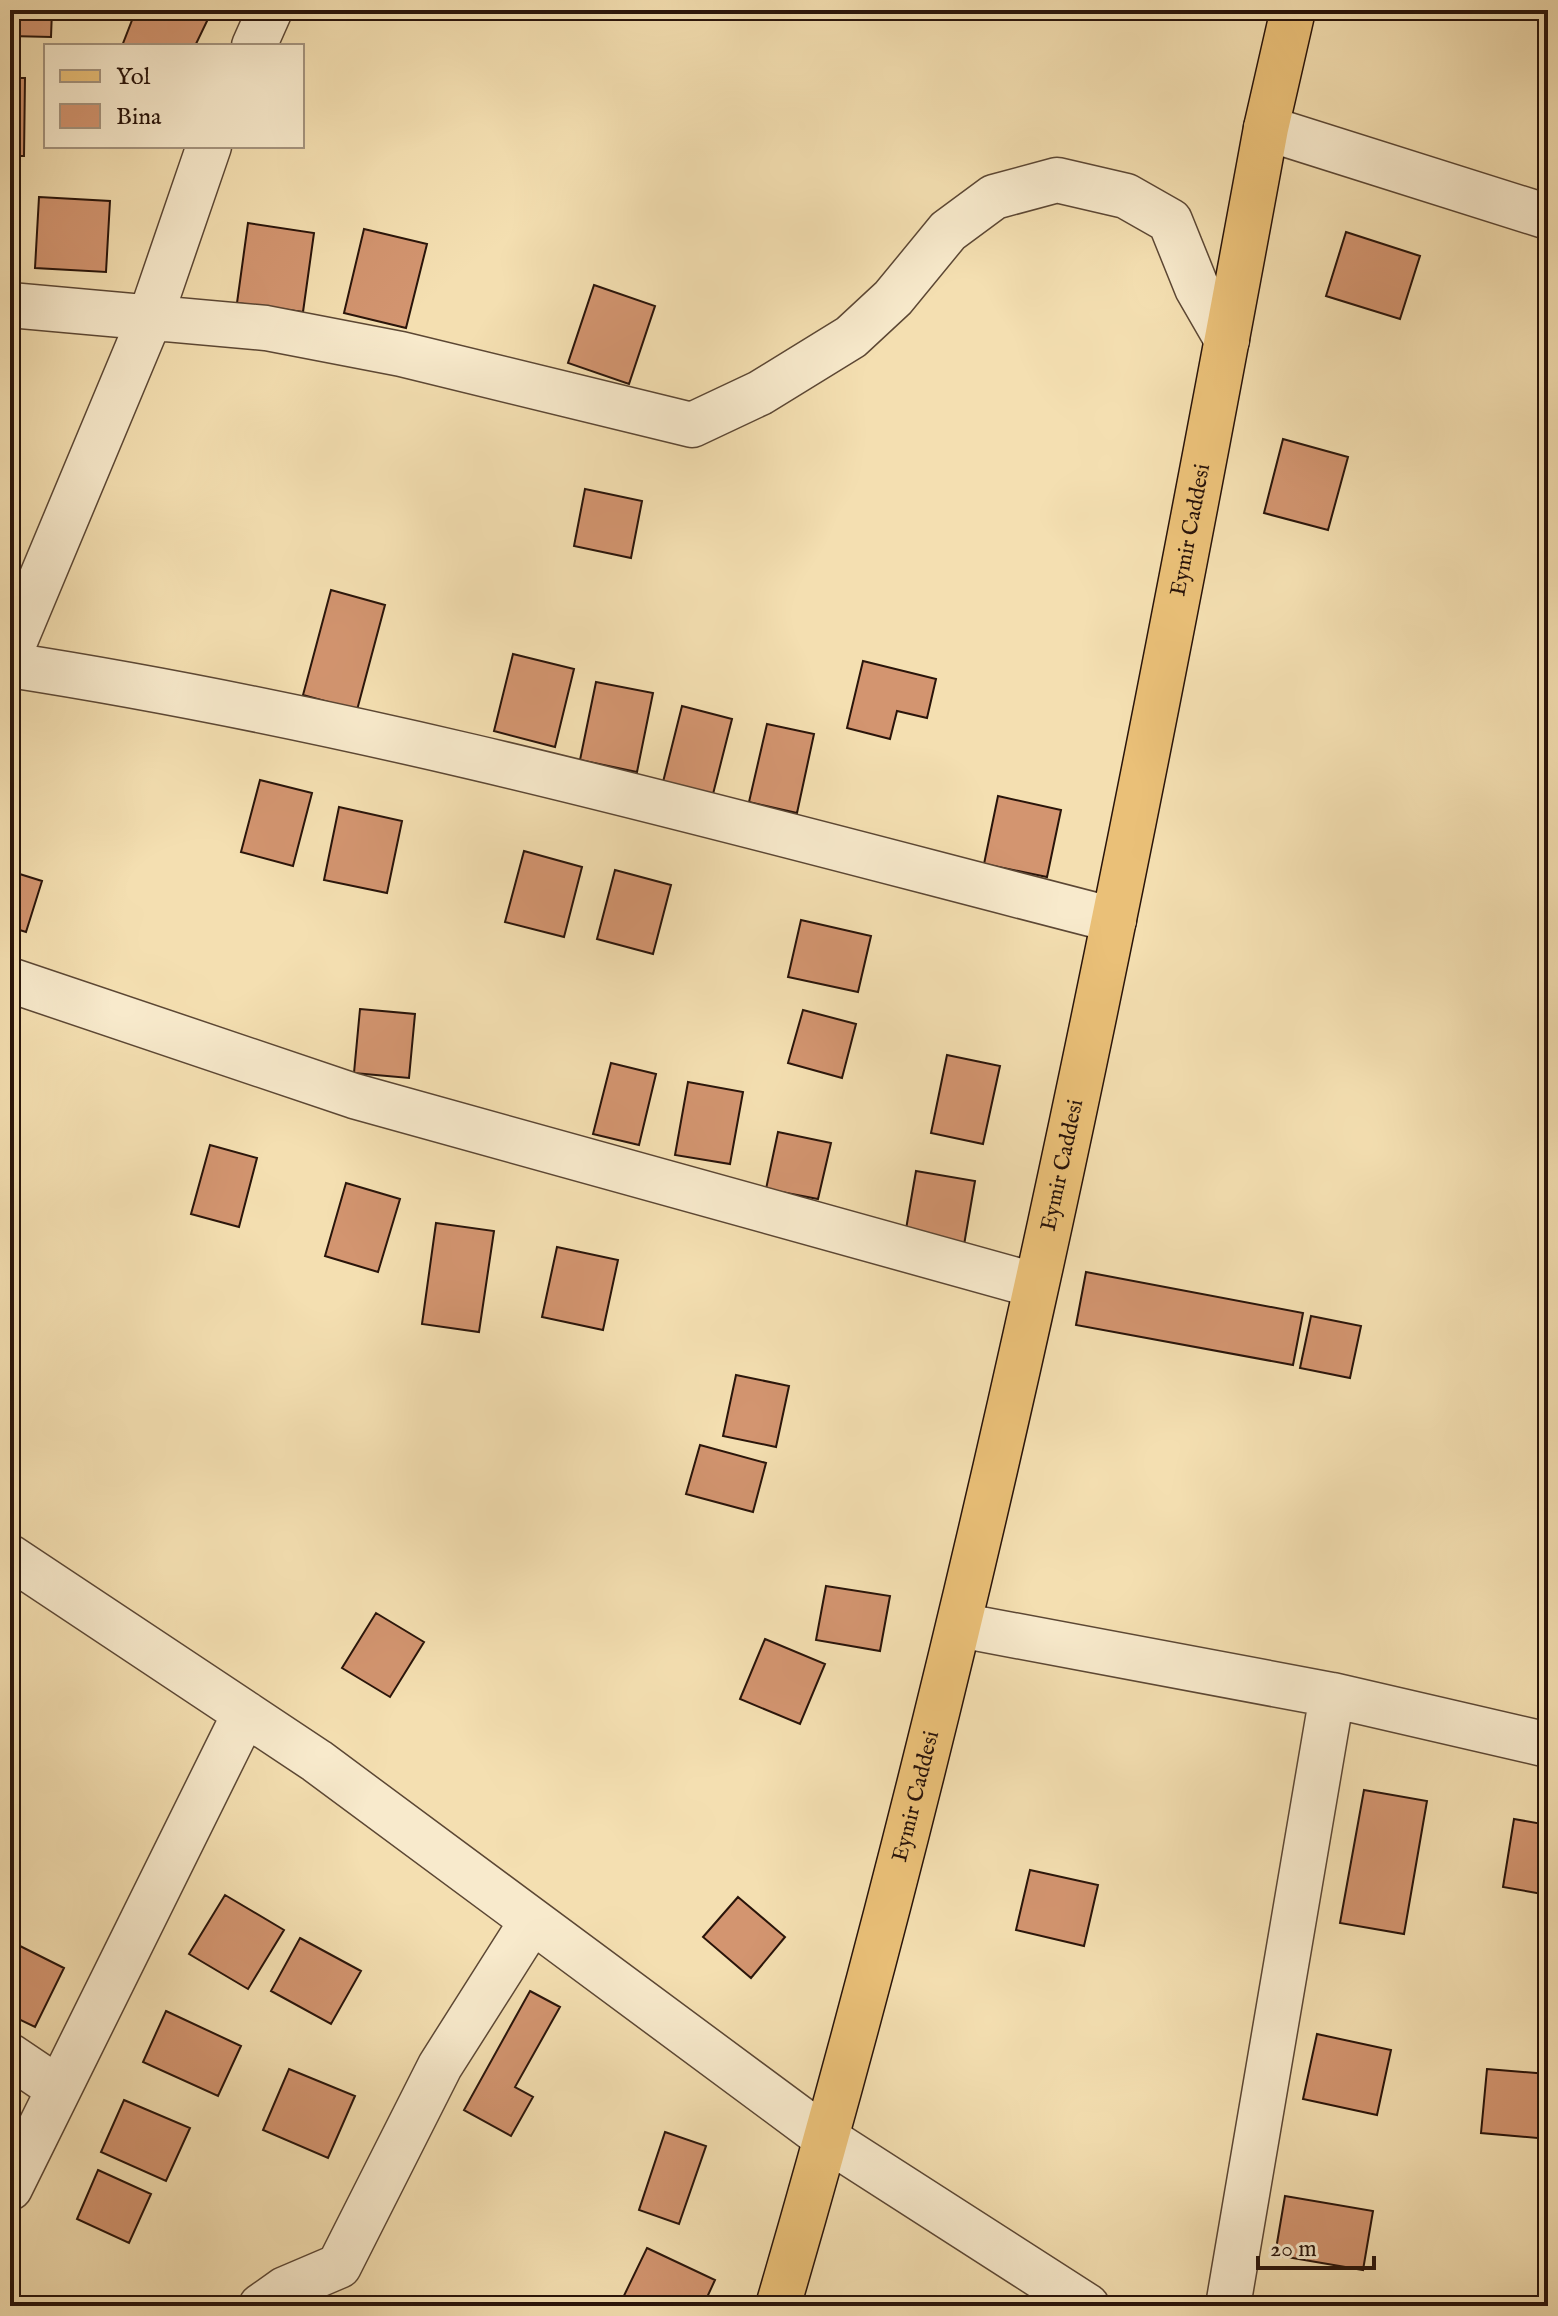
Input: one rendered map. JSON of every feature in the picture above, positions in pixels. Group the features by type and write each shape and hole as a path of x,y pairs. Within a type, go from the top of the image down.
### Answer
{"main road":[{"name":"Eymir Caddesi","path":"778,2306 827,2139 959,1625 1114,920 1266,128 1293,10"}],"street":[{"path":"255,44 270,10"},
{"path":"1266,128 1548,217"},
{"path":"10,653 150,318 208,148"},
{"path":"10,305 266,328 401,354 692,425 760,393 851,337 893,298 948,231 994,197 1057,180 1126,196 1170,221 1197,288 1227,340"},
{"path":"10,665 175,690 450,750 1114,920"},
{"path":"10,980 354,1096 1034,1285"},
{"path":"10,1557 317,1761 827,2139 1087,2306"},
{"path":"959,1625 1332,1695 1548,1745"},
{"path":"1228,2306 1332,1695"},
{"path":"10,2188 245,1713"},
{"path":"261,2306 285,2289 339,2266 440,2066 532,1921"},
{"path":"10,2056 59,2089"}],"building":[{"path":"10,10 52,10 51,37 10,36"},
{"path":"136,10 187,10 208,19 196,44 123,44"},
{"path":"10,78 25,78 24,156 10,156"},
{"path":"39,197 110,201 106,272 35,268"},
{"path":"248,223 314,233 303,312 237,303"},
{"path":"364,229 427,244 406,328 344,313"},
{"path":"1346,232 1420,256 1400,319 1326,296"},
{"path":"594,285 655,306 629,384 568,363"},
{"path":"1283,439 1348,457 1328,530 1264,513"},
{"path":"585,489 642,501 631,558 574,546"},
{"path":"331,590 385,605 357,710 303,695"},
{"path":"513,654 574,669 555,747 494,731"},
{"path":"863,661 936,679 927,718 897,711 890,739 847,728"},
{"path":"596,682 653,693 637,772 580,760"},
{"path":"682,706 732,719 713,794 663,782"},
{"path":"767,724 814,734 797,813 749,802"},
{"path":"260,780 312,793 293,866 241,852"},
{"path":"998,796 1061,810 1047,877 984,864"},
{"path":"339,807 402,821 387,893 324,880"},
{"path":"524,851 582,867 564,937 505,922"},
{"path":"615,870 671,885 653,954 597,939"},
{"path":"10,871 42,881 26,932 10,927"},
{"path":"801,920 871,936 858,992 788,977"},
{"path":"360,1009 415,1014 409,1078 354,1073"},
{"path":"803,1010 856,1024 842,1078 788,1063"},
{"path":"947,1055 1000,1066 983,1144 931,1133"},
{"path":"611,1063 656,1074 639,1145 593,1134"},
{"path":"688,1082 743,1092 730,1164 675,1155"},
{"path":"778,1132 831,1143 818,1199 766,1189"},
{"path":"210,1145 257,1158 239,1227 191,1214"},
{"path":"916,1171 975,1181 964,1245 905,1235"},
{"path":"346,1183 400,1199 378,1272 325,1256"},
{"path":"436,1223 494,1231 479,1332 422,1324"},
{"path":"557,1247 618,1260 603,1330 542,1317"},
{"path":"1086,1272 1303,1313 1293,1365 1076,1325"},
{"path":"1311,1316 1361,1326 1350,1378 1300,1368"},
{"path":"736,1375 789,1386 776,1447 723,1436"},
{"path":"700,1445 766,1463 753,1512 686,1494"},
{"path":"826,1586 890,1596 880,1651 816,1640"},
{"path":"376,1613 424,1642 390,1697 342,1668"},
{"path":"765,1639 825,1664 800,1724 740,1699"},
{"path":"1364,1790 1427,1801 1404,1934 1340,1923"},
{"path":"1514,1819 1548,1825 1548,1895 1503,1887"},
{"path":"1030,1870 1098,1885 1084,1946 1016,1930"},
{"path":"225,1895 284,1930 248,1989 189,1954"},
{"path":"738,1897 785,1937 751,1978 703,1937"},
{"path":"300,1938 361,1971 331,2024 271,1991"},
{"path":"12,1942 64,1968 35,2027 10,2015"},
{"path":"530,1991 560,2007 515,2087 533,2097 511,2136 464,2110"},
{"path":"166,2011 241,2046 218,2096 143,2062"},
{"path":"1317,2034 1391,2050 1377,2115 1303,2099"},
{"path":"289,2069 355,2096 328,2158 263,2130"},
{"path":"1487,2069 1548,2074 1548,2139 1481,2133"},
{"path":"124,2100 190,2128 166,2181 101,2152"},
{"path":"665,2132 706,2146 679,2224 639,2210"},
{"path":"98,2170 151,2194 129,2243 77,2219"},
{"path":"1285,2196 1373,2211 1363,2270 1275,2255"},
{"path":"647,2248 715,2280 703,2306 619,2306"}]}
